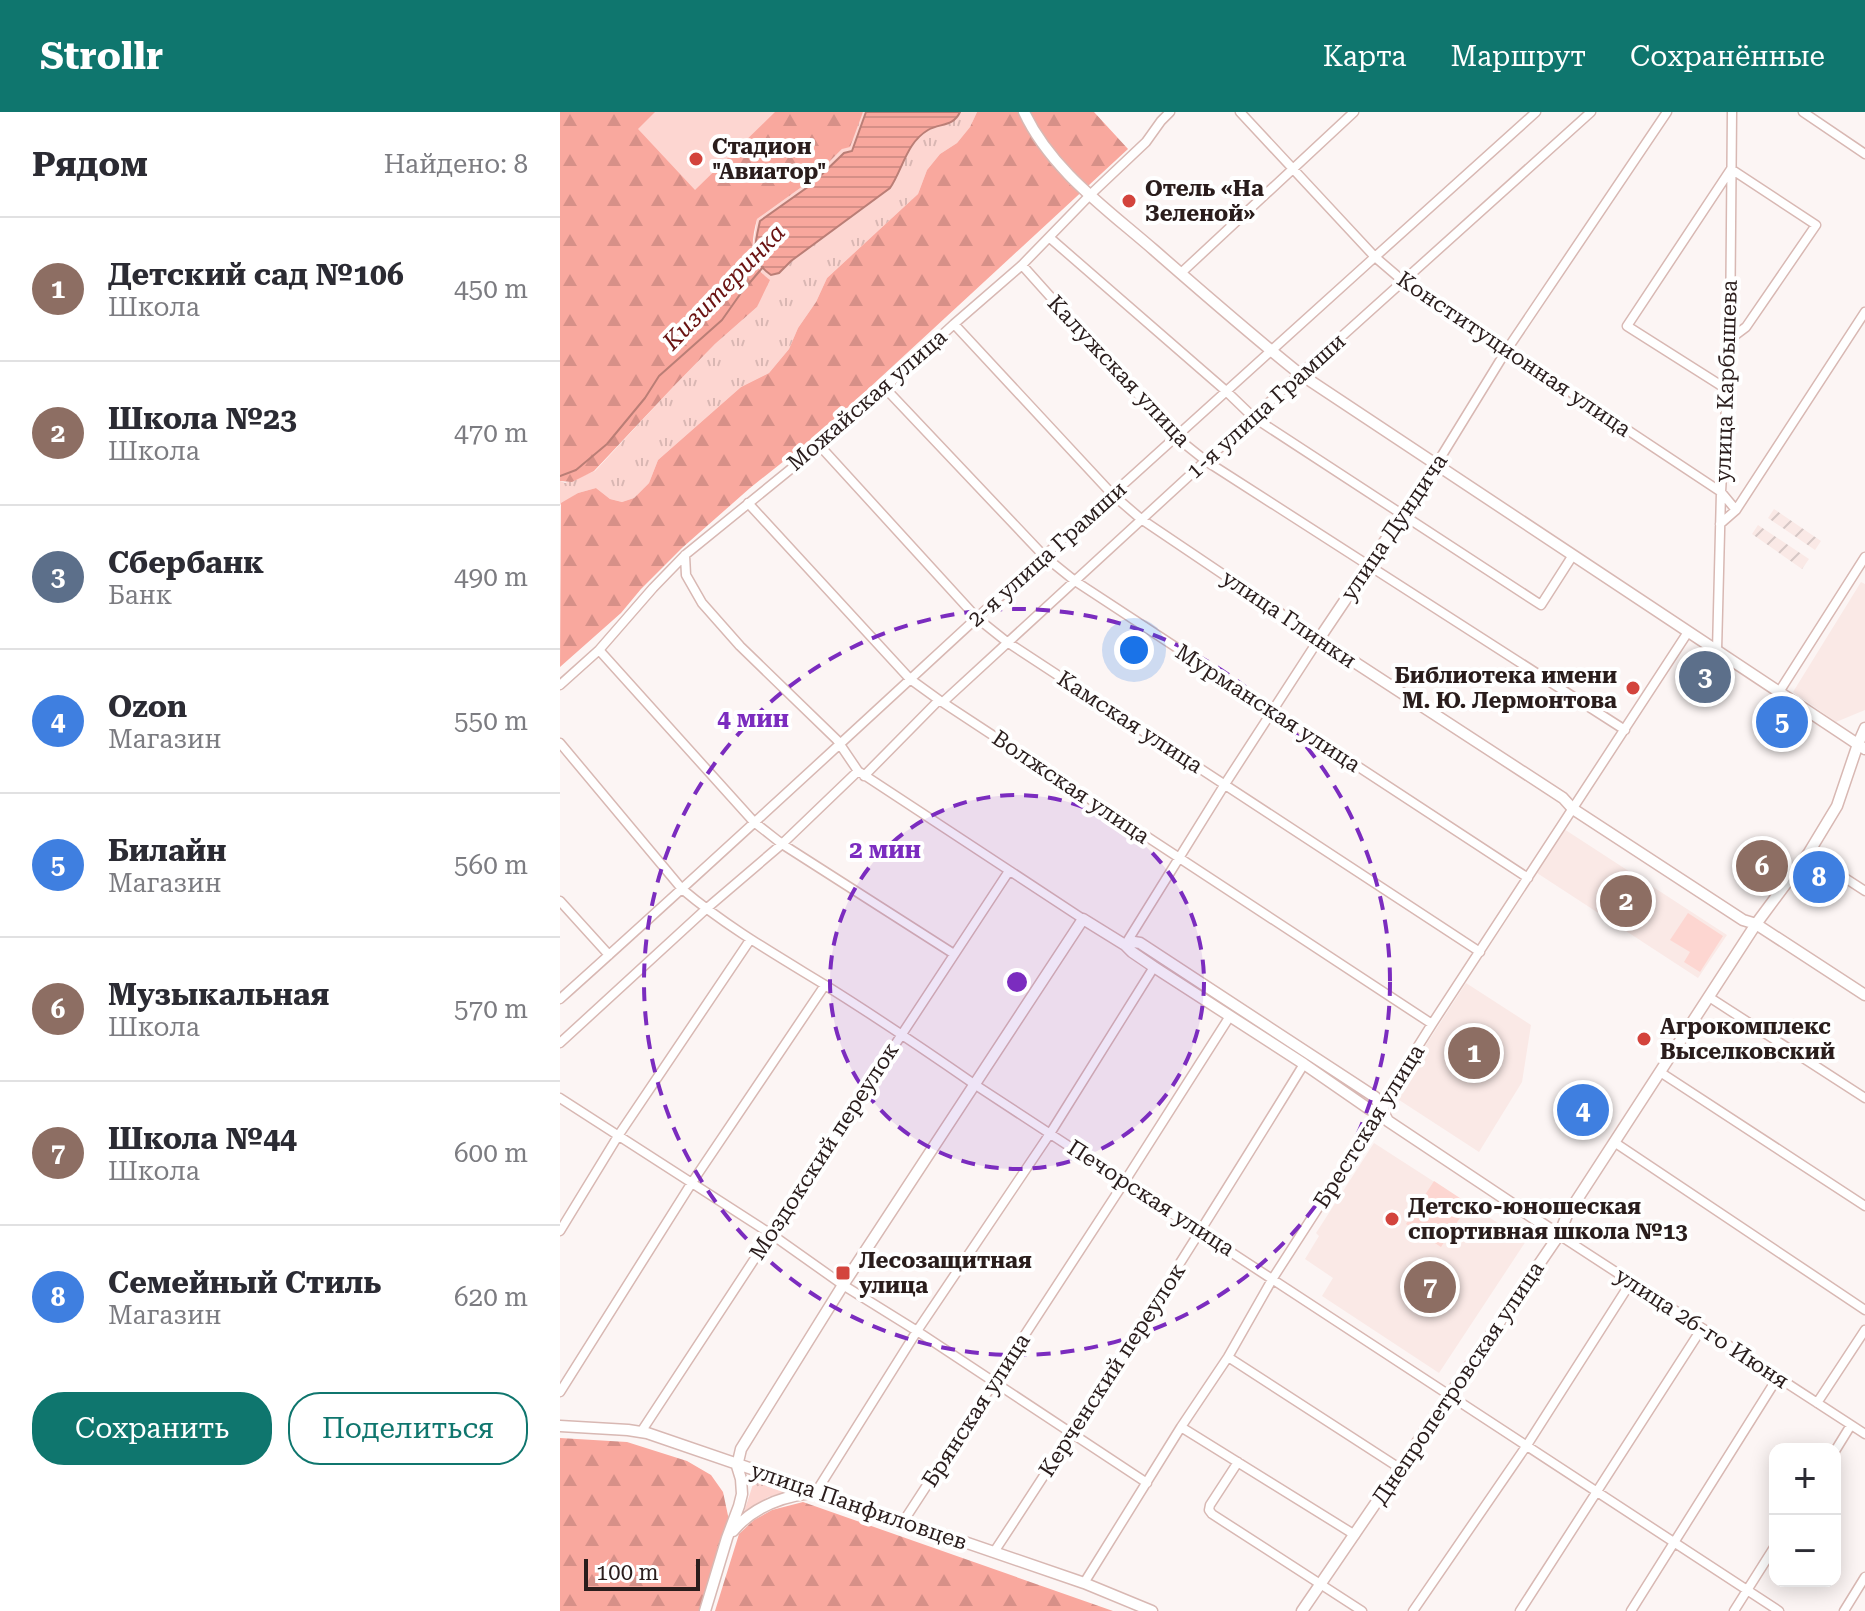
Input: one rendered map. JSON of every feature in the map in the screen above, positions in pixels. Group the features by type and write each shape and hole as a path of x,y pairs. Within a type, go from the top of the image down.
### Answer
{"street":[{"path":"1024,112 1045,147 1066,171 1300,374 1861,746"},
{"name":"Можайская улица","path":"560,685 599,650 685,555 840,429 1022,265 1146,142 1170,112"},
{"name":"Конституционная улица","path":"1240,112 1375,257 1403,281 1721,492 1736,510"},
{"path":"1181,273 1354,112"},
{"name":"2-я улица Грамши","path":"560,999 1112,494 1536,112"},
{"name":"1-я улица Грамши","path":"560,1043 1591,112"},
{"name":"улица Дундича","path":"1125,945 1225,784 1436,465 1506,351 1667,112"},
{"name":"улица Карбышева","path":"1717,651 1721,492 1730,339 1732,112"},
{"path":"1803,112 1865,154"},
{"path":"1728,390 1627,326 1731,169 1816,225 1746,327 1730,339"},
{"path":"1050,238 1253,417 1541,605 1573,555"},
{"name":"Калужская улица","path":"1022,265 1176,437 1206,461 1625,730"},
{"path":"1720,524 1736,510 1865,312"},
{"name":"улица Глинки","path":"954,324 1112,494 1141,519 1563,798 1573,809 1865,995"},
{"name":"Мурманская улица","path":"884,387 1044,556 1075,581 1528,878"},
{"name":"Камская улица","path":"819,445 977,618 1007,642 1480,952"},
{"name":"Волжская улица","path":"748,503 910,679 1432,1024"},
{"name":"улица 26-го Июня","path":"685,555 686,575 702,603 740,646 837,740 861,773 1369,1109 1382,1113"},
{"path":"1779,692 1865,557"},
{"name":"Брестская улица","path":"1084,1583 1228,1357 1273,1278 1382,1113 1393,1086 1432,1024 1688,632"},
{"path":"599,650 754,822 782,844 954,954"},
{"name":"Днепропетровская улица","path":"1302,1611 1559,1235 1567,1215 1756,924 1808,854 1837,806 1865,728"},
{"name":"Печорская улица","path":"560,743 682,889 706,909 750,940 901,1033 974,1084 1779,1611"},
{"path":"1808,854 1865,891"},
{"name":"Моздокский переулок","path":"641,1432 1009,871"},
{"path":"560,901 609,955"},
{"path":"705,1611 742,1494 737,1466 741,1449 843,1285 1083,919"},
{"path":"560,1231 563,1217 750,940"},
{"name":"улица 26-го Июня","path":"1125,945 1140,943 1375,1097 1388,1121 1865,1434"},
{"path":"727,1538 745,1518 768,1504 782,1498 816,1492 917,1331 1051,1132 1154,967"},
{"path":"560,1392 691,1184 825,985"},
{"path":"1709,997 1865,1098"},
{"name":"Брянская улица","path":"903,1522 1230,1016"},
{"name":"Керченский переулок","path":"994,1552 1201,1231 1304,1064"},
{"path":"1660,1072 1865,1206"},
{"path":"560,1098 1147,1483"},
{"path":"1614,1142 1865,1310"},
{"path":"1413,1611 1527,1445 1631,1282"},
{"path":"1520,1611 1702,1328"},
{"path":"1817,1403 1865,1330"},
{"path":"1228,1357 1401,1469"},
{"path":"1631,1611 1778,1377"},
{"path":"1840,1443 1851,1425"},
{"name":"улица Панфиловцев","path":"560,1426 641,1432 1084,1583 1149,1610"},
{"path":"1181,1427 1355,1535"},
{"path":"1238,1462 1210,1505 1212,1514 1362,1611"},
{"path":"1734,1611 1769,1556"},
{"path":"1844,1611 1865,1577"}],"shaded area":[{"path":"866,112 960,112 954,120 921,135 890,188 779,273 771,275 759,263 755,251 760,221 812,184 844,153 852,151"},
{"path":"1774,509 1821,541 1815,550 1768,518"},
{"path":"1758,525 1809,559 1802,569 1752,534"},
{"path":"1861,582 1865,584 1865,710 1836,722 1793,692"},
{"path":"1564,829 1727,935 1698,978 1537,873"},
{"path":"1466,983 1531,1025 1522,1082 1479,1152 1393,1096"},
{"path":"1374,1143 1526,1241 1439,1373 1322,1296 1333,1278 1305,1259 1319,1236 1316,1233"}],"green space":[{"path":"560,112 863,112 850,147 842,149 810,181 757,219 753,252 758,267 770,280 757,307 715,344 594,471 572,482 560,481"},
{"name":"Стадион \"Авиатор\"","path":"655,112 775,112 695,190 638,129"},
{"path":"863,112 866,112 852,151 844,153 812,184 779,273 890,188 910,149 921,135 950,122 960,112 977,112 957,143 940,154 927,170 918,194 827,278 789,349 769,373 741,387 658,460 649,483 634,498 622,502 610,499 596,488 578,493 560,505 560,481 565,483 595,471 715,344 757,307 763,275 752,252 757,219 810,181 842,149"},
{"path":"977,112 1094,112 1128,149 828,426 750,488 682,548 621,613 560,667 561,503 578,493 596,488 610,499 622,502 634,498 649,483 658,460 741,387 769,373 789,349 827,278 918,194 927,170 940,154 957,143"},
{"path":"1688,913 1723,936 1700,972 1684,962 1690,952 1670,940"},
{"path":"1434,1181 1469,1204 1441,1247 1406,1224"},
{"path":"560,1438 627,1442 687,1461 711,1475 723,1492 730,1525 701,1611 560,1611"},
{"path":"755,1478 792,1490 768,1497 744,1512"},
{"path":"803,1502 1113,1611 715,1611 739,1534 754,1520 772,1510"}],"waterway":[{"name":"Кизитеринка","path":"560,476 576,470 607,444 659,376 722,320 763,267"}],"place":[{"name":"Стадион \"Авиатор\"","path":"696,159"},
{"name":"Отель «На Зеленой»","path":"1129,201"},
{"name":"Сбербанк","path":"1705,677"},
{"name":"Библиотека имени М. Ю. Лермонтова","path":"1633,688"},
{"name":"Билайн","path":"1782,722"},
{"name":"Музыкальная","path":"1762,866"},
{"name":"Семейный Стиль","path":"1819,877"},
{"name":"Школа №23","path":"1626,901"},
{"name":"Агрокомплекс Выселковский","path":"1644,1039"},
{"name":"Детский сад №106","path":"1474,1053"},
{"name":"Ozon","path":"1583,1110"},
{"name":"Детско-юношеская спортивная школа №13","path":"1392,1219"},
{"name":"Лесозащитная улица","path":"843,1273"},
{"name":"Школа №44","path":"1430,1287"}]}
